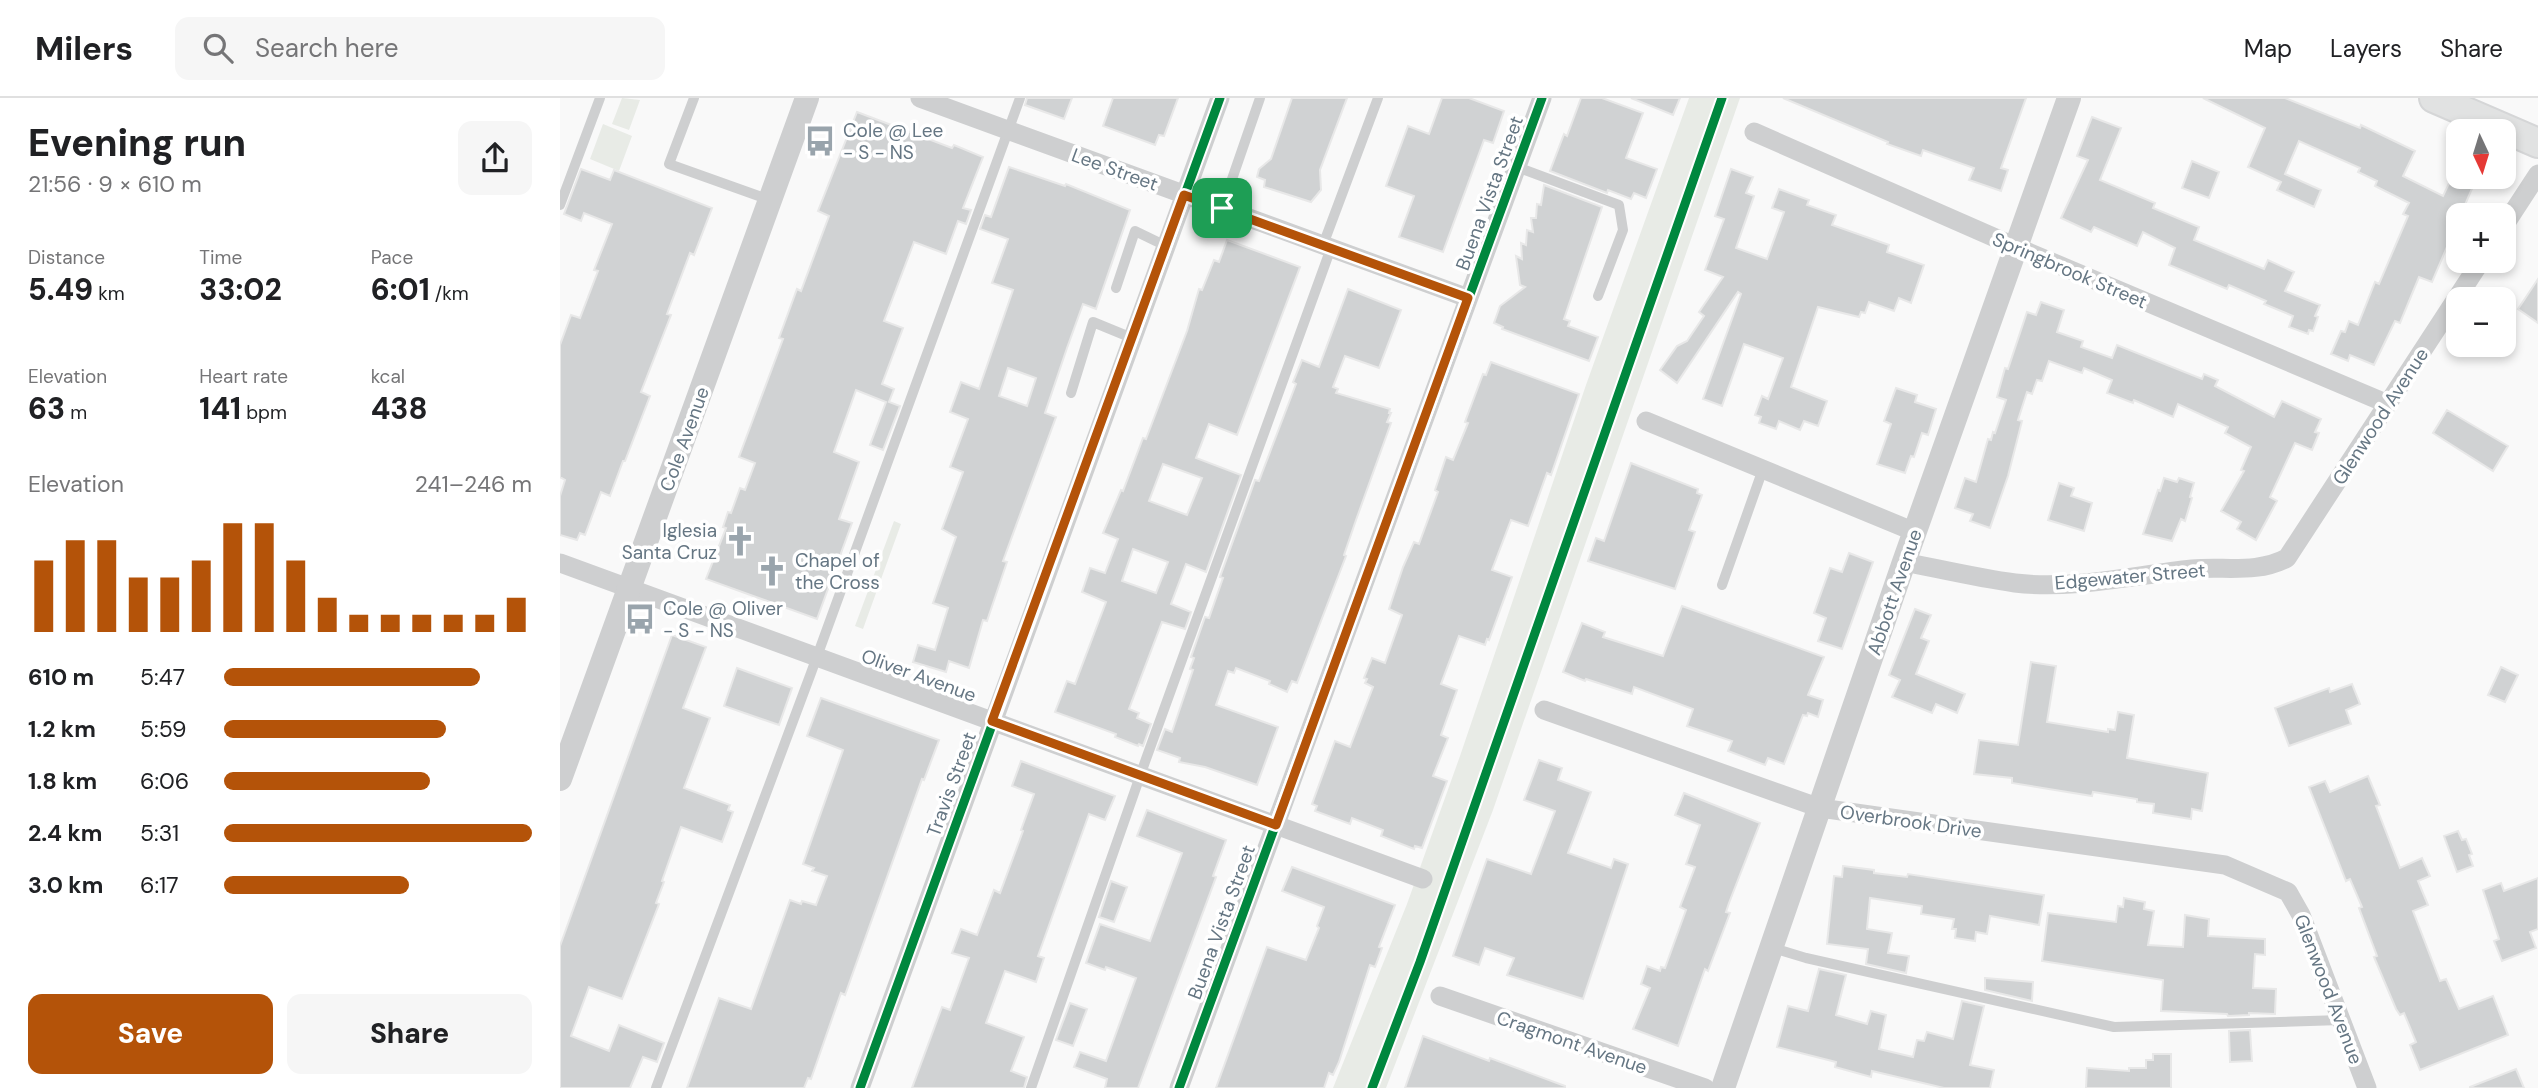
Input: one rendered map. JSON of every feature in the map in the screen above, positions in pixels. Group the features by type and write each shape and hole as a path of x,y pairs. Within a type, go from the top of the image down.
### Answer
{"main road":[{"path":"2434,98 2538,143"}],"street":[{"name":"Cole Avenue","path":"560,779 807,98"},
{"name":"Lee Street","path":"920,98 1468,298"},
{"name":"Travis Street","path":"860,1088 1220,98"},
{"name":"Buena Vista Street","path":"1179,1088 1542,98"},
{"name":"Abbott Avenue","path":"1723,1088 1904,562 2069,98"},
{"name":"Springbrook Street","path":"1754,132 2016,247 2388,404"},
{"path":"2516,208 2538,174"},
{"name":"Glenwood Avenue","path":"2273,566 2287,558 2474,273"},
{"path":"1646,421 1915,532"},
{"name":"Oliver Avenue","path":"560,562 1423,879"},
{"name":"Edgewater Street","path":"1904,562 2016,583 2073,584 2195,569 2252,569 2273,566"},
{"name":"Overbrook Drive","path":"1544,710 1821,808 2225,865 2288,892"},
{"name":"Glenwood Avenue","path":"2288,892 2301,915 2367,1088"},
{"name":"Cragmont Avenue","path":"1440,996 1705,1088"}],"lane":[{"path":"560,205 600,98"},
{"path":"694,98 669,164 770,201"},
{"path":"656,1088 817,657 1020,98"},
{"path":"1222,208 1260,98"},
{"path":"1031,1088 1378,98"},
{"path":"1517,167 1619,205 1623,230 1598,296"},
{"path":"1115,288 1136,231 1166,246"},
{"path":"1070,393 1093,322 1132,338"},
{"path":"1722,585 1763,469"},
{"path":"1772,948 2114,1027 2341,1020"}],"shaded area":[{"path":"622,98 640,100 629,130 612,124"},
{"path":"1689,98 1740,98 1493,810 1386,1088 1333,1088 1407,904 1586,385"},
{"path":"603,124 632,136 619,171 590,159"},
{"path":"894,521 901,524 863,629 855,626"}],"building":[{"path":"1027,98 1072,98 1064,119 1025,105"},
{"path":"1113,98 1178,98 1164,136 1159,135 1155,145 1103,126"},
{"path":"1292,98 1347,98 1320,170 1321,190 1311,202 1264,187 1265,180 1257,177 1259,169 1271,159"},
{"path":"1442,98 1469,98 1504,111 1493,143 1484,140 1443,252 1399,237 1414,196 1386,186 1408,126 1429,134"},
{"path":"1581,98 1602,98 1643,113 1626,158 1657,169 1646,198 1634,193 1631,199 1608,190 1607,193 1550,171"},
{"path":"1631,98 1680,98 1673,115"},
{"path":"1783,98 2026,98 2001,168 2008,170 2001,191 1969,180 1974,168 1923,150 1921,156 1887,144 1888,142"},
{"path":"2203,98 2285,98 2360,128 2361,125 2415,151 2403,176 2443,196 2446,189 2472,189 2466,203 2446,203 2446,249 2432,282 2419,277 2400,323 2395,321 2374,365 2350,355 2348,361 2331,354 2341,331 2345,332 2349,321 2358,325 2375,282 2379,284 2408,216 2403,214 2409,203 2375,186 2377,181 2358,172 2360,168 2299,141 2285,174 2321,190 2314,207 2277,190 2281,182 2248,167 2265,128"},
{"path":"857,112 983,157 963,208 971,210 966,224 958,221 946,254 914,242 884,321 903,328 882,384 894,389 889,402 900,406 883,450 870,445 886,402 856,390 834,452 859,462 839,519 852,523 817,619 706,579 726,528 723,527 728,512 731,513 740,488 745,490 755,463 739,457 783,339 779,338 797,289 801,291 829,216 818,211"},
{"path":"2092,117 2121,128 2100,180 2155,203 2153,208 2199,227 2194,240 2264,269 2268,260 2294,272 2285,291 2320,305 2313,331 2309,330 2308,334 2289,327 2293,316 2264,304 2266,301 2229,285 2227,289 2169,265 2175,248 2143,232 2137,246 2094,227 2091,232 2061,218 2088,160 2077,156"},
{"path":"2192,161 2219,172 2209,198 2182,188"},
{"path":"1009,167 1065,186 1066,184 1130,210 1096,309 1083,304 1067,348 1045,413 1056,417 1003,561 1007,562 987,621 983,620 969,668 949,661 946,672 913,662 918,645 935,650 948,608 933,603 956,537 942,529 963,472 950,467 968,419 950,412 961,382 979,389 1013,290 992,283 1008,239 980,229 985,215 991,217","holes":["1008,368 1036,378 1027,406 999,396"]},
{"path":"581,169 610,180 614,170 712,208 694,255 690,253 667,314 671,315 641,392 650,396 625,461 610,496 601,492 585,535 580,533 577,540 560,535 560,496 565,480 560,477 560,345 571,315 580,318 598,271 594,270 612,224 584,213 581,221 564,214"},
{"path":"1731,169 1753,177 1746,193 1754,196 1736,248 1767,259 1784,212 1772,208 1779,189 1809,200 1807,205 1836,215 1832,225 1889,245 1887,252 1924,265 1911,303 1899,298 1894,311 1869,302 1865,313 1861,312 1859,317 1818,307 1791,387 1827,401 1818,426 1804,421 1800,430 1779,421 1776,429 1759,423 1761,417 1755,415 1762,396 1768,399 1783,358 1744,344 1722,406 1703,399 1741,294 1738,292 1677,383 1660,370 1677,346 1687,341 1704,316 1699,312 1723,277 1705,270 1724,219 1715,216"},
{"path":"1544,185 1602,207 1564,319 1570,321 1568,326 1598,337 1589,361 1502,329 1503,327 1494,323 1500,306 1525,287 1520,285 1516,256 1522,259 1521,243 1526,245 1527,230 1533,232 1531,218 1536,218 1537,204 1541,205"},
{"path":"1227,240 1300,267 1237,435 1209,424 1196,458 1241,475 1206,572 1186,564 1171,604 1191,612 1185,629 1162,622 1129,709 1139,713 1137,718 1151,724 1143,746 1138,746 1115,737 1116,734 1055,712 1067,681 1075,684 1106,602 1082,592 1090,568 1105,573 1118,539 1103,533 1121,490 1123,491 1143,438 1146,439 1187,331 1199,289 1202,290 1214,260 1219,262","holes":["1163,464 1202,478 1187,515 1149,501","1133,549 1168,562 1156,593 1122,581"]},
{"path":"2538,279 2538,323 2518,309"},
{"path":"1348,289 1401,310 1379,368 1345,356 1333,387 1338,389 1336,393 1390,409 1387,422 1391,423 1344,555 1346,556 1297,683 1292,681 1287,692 1269,684 1270,681 1236,668 1234,673 1228,671 1216,705 1278,727 1257,785 1205,767 1179,762 1180,758 1157,750 1165,729 1172,732 1193,670 1190,669 1194,658 1191,657 1205,617 1209,618 1223,578 1220,577 1255,480 1259,481 1296,384 1293,382 1302,360 1319,367"},
{"path":"2041,302 2064,310 2057,332 2083,341 2081,347 2112,358 2117,345 2202,379 2204,374 2218,380 2215,386 2274,417 2282,401 2321,419 2315,432 2319,433 2312,450 2295,443 2270,497 2277,501 2256,540 2237,529 2241,522 2221,511 2244,471 2241,470 2251,447 2225,433 2228,427 2178,404 2173,417 2134,400 2133,403 2107,393 2112,380 2084,368 2082,373 2049,361 2042,381 2037,380 2032,394 2027,392 2018,420 2022,421 2008,476 1990,528 1970,521 1973,514 1955,508 1965,478 1976,482 1988,439 1991,440 1993,432 1995,433 2006,400 1997,397 2005,368 2008,369 2027,312 2036,315"},
{"path":"1491,362 1579,394 1551,475 1547,473 1528,526 1511,520 1492,570 1512,577 1489,640 1487,639 1485,645 1459,636 1441,684 1457,690 1441,735 1448,738 1433,776 1447,781 1422,848 1415,846 1414,849 1381,836 1383,830 1352,818 1350,824 1315,811 1317,806 1312,804 1335,741 1350,747 1373,687 1365,683 1367,679 1364,678 1372,658 1385,663 1402,615 1389,609 1403,567 1414,542 1419,544 1438,492 1435,490 1446,457 1453,460 1483,374 1486,375"},
{"path":"1896,388 1917,395 1915,402 1936,409 1928,435 1922,433 1905,473 1877,464 1891,424 1884,421"},
{"path":"2447,410 2508,446 2493,471 2433,433"},
{"path":"1631,463 1698,489 1697,493 1702,495 1689,530 1695,532 1675,589 1588,561 1596,538 1604,541"},
{"path":"2164,478 2177,482 2179,478 2194,483 2185,521 2181,519 2172,541 2143,534"},
{"path":"2059,483 2074,488 2071,496 2092,503 2084,531 2048,520"},
{"path":"1849,553 1873,562 1842,649 1818,641 1826,618 1814,613 1830,568 1842,572"},
{"path":"1682,606 1824,657 1808,695 1823,700 1818,717 1808,713 1807,716 1803,715 1784,764 1768,758 1765,765 1728,751 1732,741 1687,726 1693,709 1634,687 1632,694 1563,672 1582,623 1605,632 1603,637 1663,656"},
{"path":"1915,609 1931,615 1921,638 1929,641 1916,674 1965,694 1957,713 1936,704 1932,713 1892,697 1900,680 1889,675"},
{"path":"672,635 706,647 683,708 710,718 684,788 730,805 728,810 733,812 722,842 681,827 662,881 664,882 656,903 659,904 622,999 589,987 571,1036 609,1051 619,1025 664,1043 657,1062 643,1057 630,1088 560,1088 560,946"},
{"path":"2031,662 2056,666 2047,722 2108,732 2108,729 2115,730 2118,712 2134,715 2127,758 2208,773 2202,811 2192,809 2191,819 2153,813 2154,804 2137,802 2137,799 2093,792 2092,796 2012,783 2012,778 1974,774 1979,740 2018,745"},
{"path":"2501,667 2518,675 2505,702 2488,695"},
{"path":"737,668 792,688 779,725 724,706"},
{"path":"2352,684 2360,704 2346,710 2351,724 2289,746 2275,708 2329,688 2330,692"},
{"path":"821,698 939,740 924,780 922,779 845,995 841,993 811,1079 808,1078 804,1088 687,1088 719,998 751,1009 790,900 816,905 827,876 812,871 814,868 803,864 843,750 807,736"},
{"path":"1539,760 1562,768 1558,780 1591,792 1568,853 1611,868 1614,859 1628,864 1583,999 1507,975 1514,958 1485,948 1479,965 1453,956 1487,859 1531,874 1555,811 1524,800"},
{"path":"1021,761 1115,796 1105,820 1089,814 1038,956 1044,958 1036,982 1005,971 986,1023 1024,1037 1011,1071 1027,1077 1024,1088 912,1088 942,1007 950,1010 969,958 952,953 961,929 977,935 994,890 1000,893 1023,831 1021,830 1034,794 1012,786"},
{"path":"2368,776 2380,805 2376,806 2400,868 2422,858 2430,876 2418,881 2428,905 2413,911 2440,981 2446,979 2459,1009 2493,996 2508,1035 2420,1070 2410,1045 2416,1042 2404,1013 2400,1015 2396,1009 2374,957 2377,956 2359,908 2362,907 2350,879 2346,881 2309,787 2325,781 2330,792"},
{"path":"1684,793 1760,823 1726,912 1730,913 1708,971 1705,969 1678,1046 1633,1029 1650,988 1641,984 1647,966 1660,971 1661,967 1665,968 1686,910 1680,907 1695,867 1686,864 1700,825 1675,815"},
{"path":"1147,810 1226,840 1213,876 1216,877 1138,1088 1105,1088 1107,1079 1074,1067 1080,1052 1106,1061 1136,978 1086,963 1100,924 1150,941 1182,853 1137,836"},
{"path":"2458,831 2462,840 2466,839 2473,866 2457,872 2444,836"},
{"path":"1843,866 1874,870 1874,873 1907,877 1908,874 2044,895 2039,925 1990,916 1987,934 1976,932 1975,941 1955,938 1956,929 1952,929 1954,919 1921,914 1922,906 1870,898 1867,929 1892,933 1888,953 1909,956 1906,973 1866,964 1868,949 1827,944 1834,876 1842,877"},
{"path":"1292,867 1395,905 1379,947 1382,948 1375,967 1370,965 1339,1062 1333,1075 1329,1073 1324,1088 1216,1088 1267,947 1306,960 1319,928 1317,926 1324,907 1282,891"},
{"path":"2538,878 2538,929 2530,932 2536,948 2502,961 2494,941 2499,939 2483,890 2501,883 2504,891"},
{"path":"1111,881 1127,887 1114,922 1099,917"},
{"path":"2124,898 2145,902 2144,909 2154,911 2148,945 2183,947 2185,915 2209,919 2208,936 2265,939 2265,955 2255,954 2253,988 2276,989 2275,1014 2249,1013 2228,1016 2161,1011 2163,980 2042,961 2048,913 2116,922 2118,906 2123,907"},
{"path":"1819,969 1846,975 1836,1015 1867,1024 1871,1011 1886,1015 1879,1049 1913,1057 1917,1040 1924,1041 1927,1032 1953,1039 1962,1001 1984,1006 1970,1065 1994,1070 1990,1088 1944,1088 1872,1071 1871,1077 1835,1067 1836,1062 1777,1047 1788,1006 1808,1011"},
{"path":"1985,978 2033,982 2032,1001 1985,990"},
{"path":"1070,1003 1087,1009 1073,1046 1056,1040"},
{"path":"2250,1030 2252,1061 2230,1062 2229,1031"},
{"path":"1423,1036 1489,1061 1490,1058 1565,1088 1405,1088"},
{"path":"2153,1054 2171,1054 2171,1088 2086,1088 2087,1068 2129,1071 2129,1068 2146,1068 2146,1060 2153,1060"},
{"path":"2516,1069 2524,1088 2470,1088 2470,1087"}],"cycle path":[{"path":"860,1088 1220,98"},
{"path":"1179,1088 1542,98"},
{"path":"1372,1088 1420,962 1722,98"}],"place":[{"name":"Cole @ Lee - S - NS","path":"820,141"},
{"name":"Iglesia Santa Cruz","path":"740,541"},
{"name":"Chapel of the Cross","path":"772,571"},
{"name":"Cole @ Oliver - S - NS","path":"640,619"}],"route":[{"path":"1184,195 1222,208 1468,298 1276,825 992,721 1184,195"}]}
